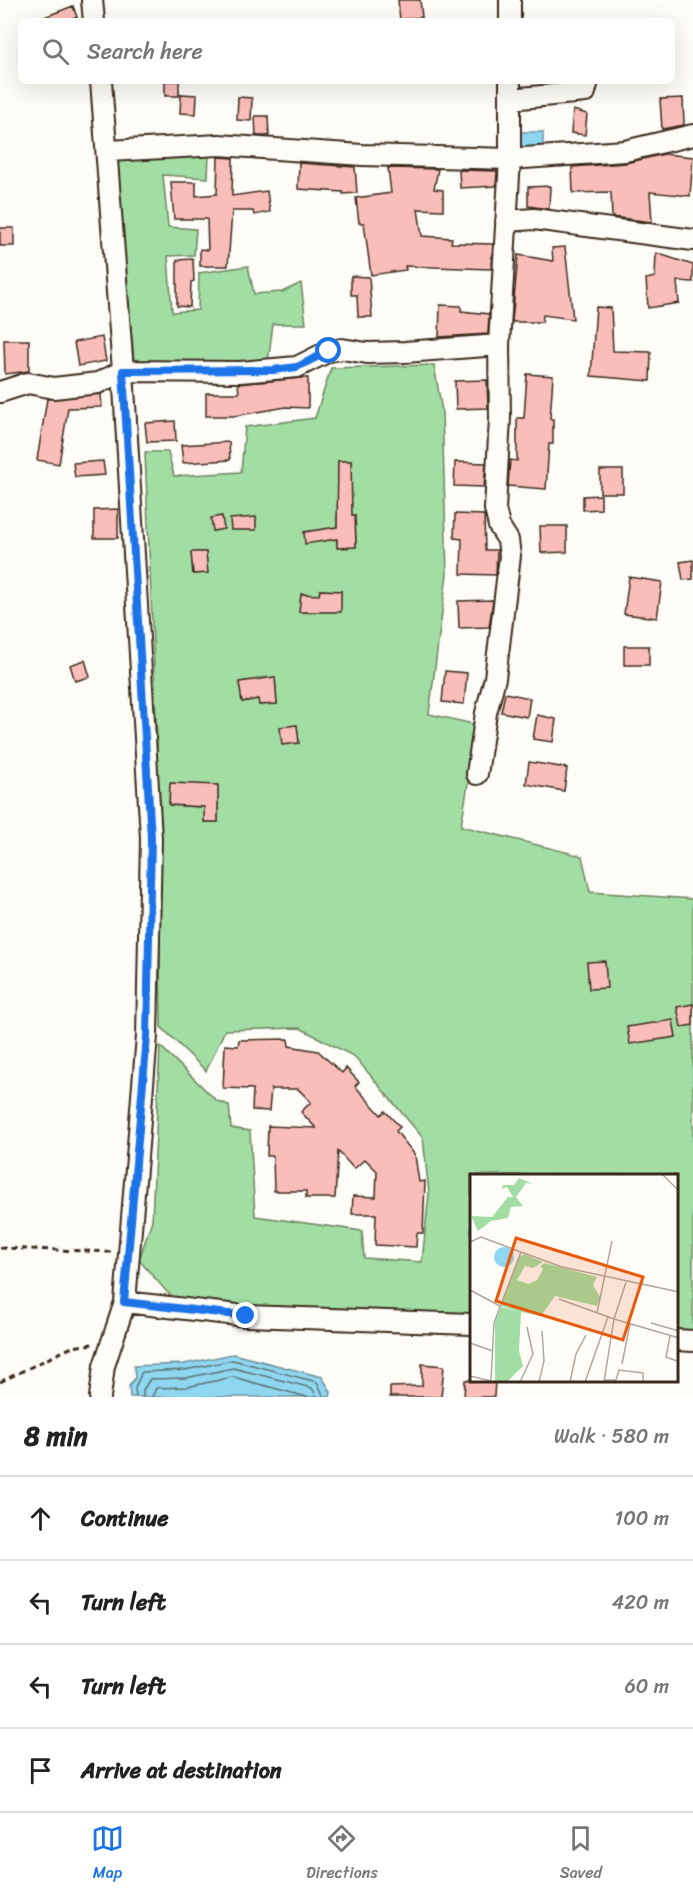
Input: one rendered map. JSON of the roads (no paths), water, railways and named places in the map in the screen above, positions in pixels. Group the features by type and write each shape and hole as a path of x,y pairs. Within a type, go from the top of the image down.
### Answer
{"street":[{"path":"92,0 94,18"},
{"path":"510,0 510,18"},
{"path":"100,1397 104,1366 124,1302 131,1235 147,1036 151,838 123,371 101,84"},
{"path":"477,774 486,713 495,678 510,556 508,540 499,526 495,508 500,418 499,345 510,159 510,90 585,92 587,84"},
{"path":"108,151 219,145 362,156 510,159 625,151 693,135"},
{"path":"506,221 534,219 693,240"},
{"path":"0,392 28,383 54,388 98,383 123,371 251,371 297,367 329,351 342,349 366,353 499,345"},
{"path":"124,1302 246,1316 470,1324"},
{"path":"678,1340 693,1341"}],"water":[{"path":"515,132 543,132 543,150 515,151"},
{"path":"233,1354 322,1377 331,1392 330,1397 130,1397 129,1386 135,1378 134,1366 184,1364"}]}
